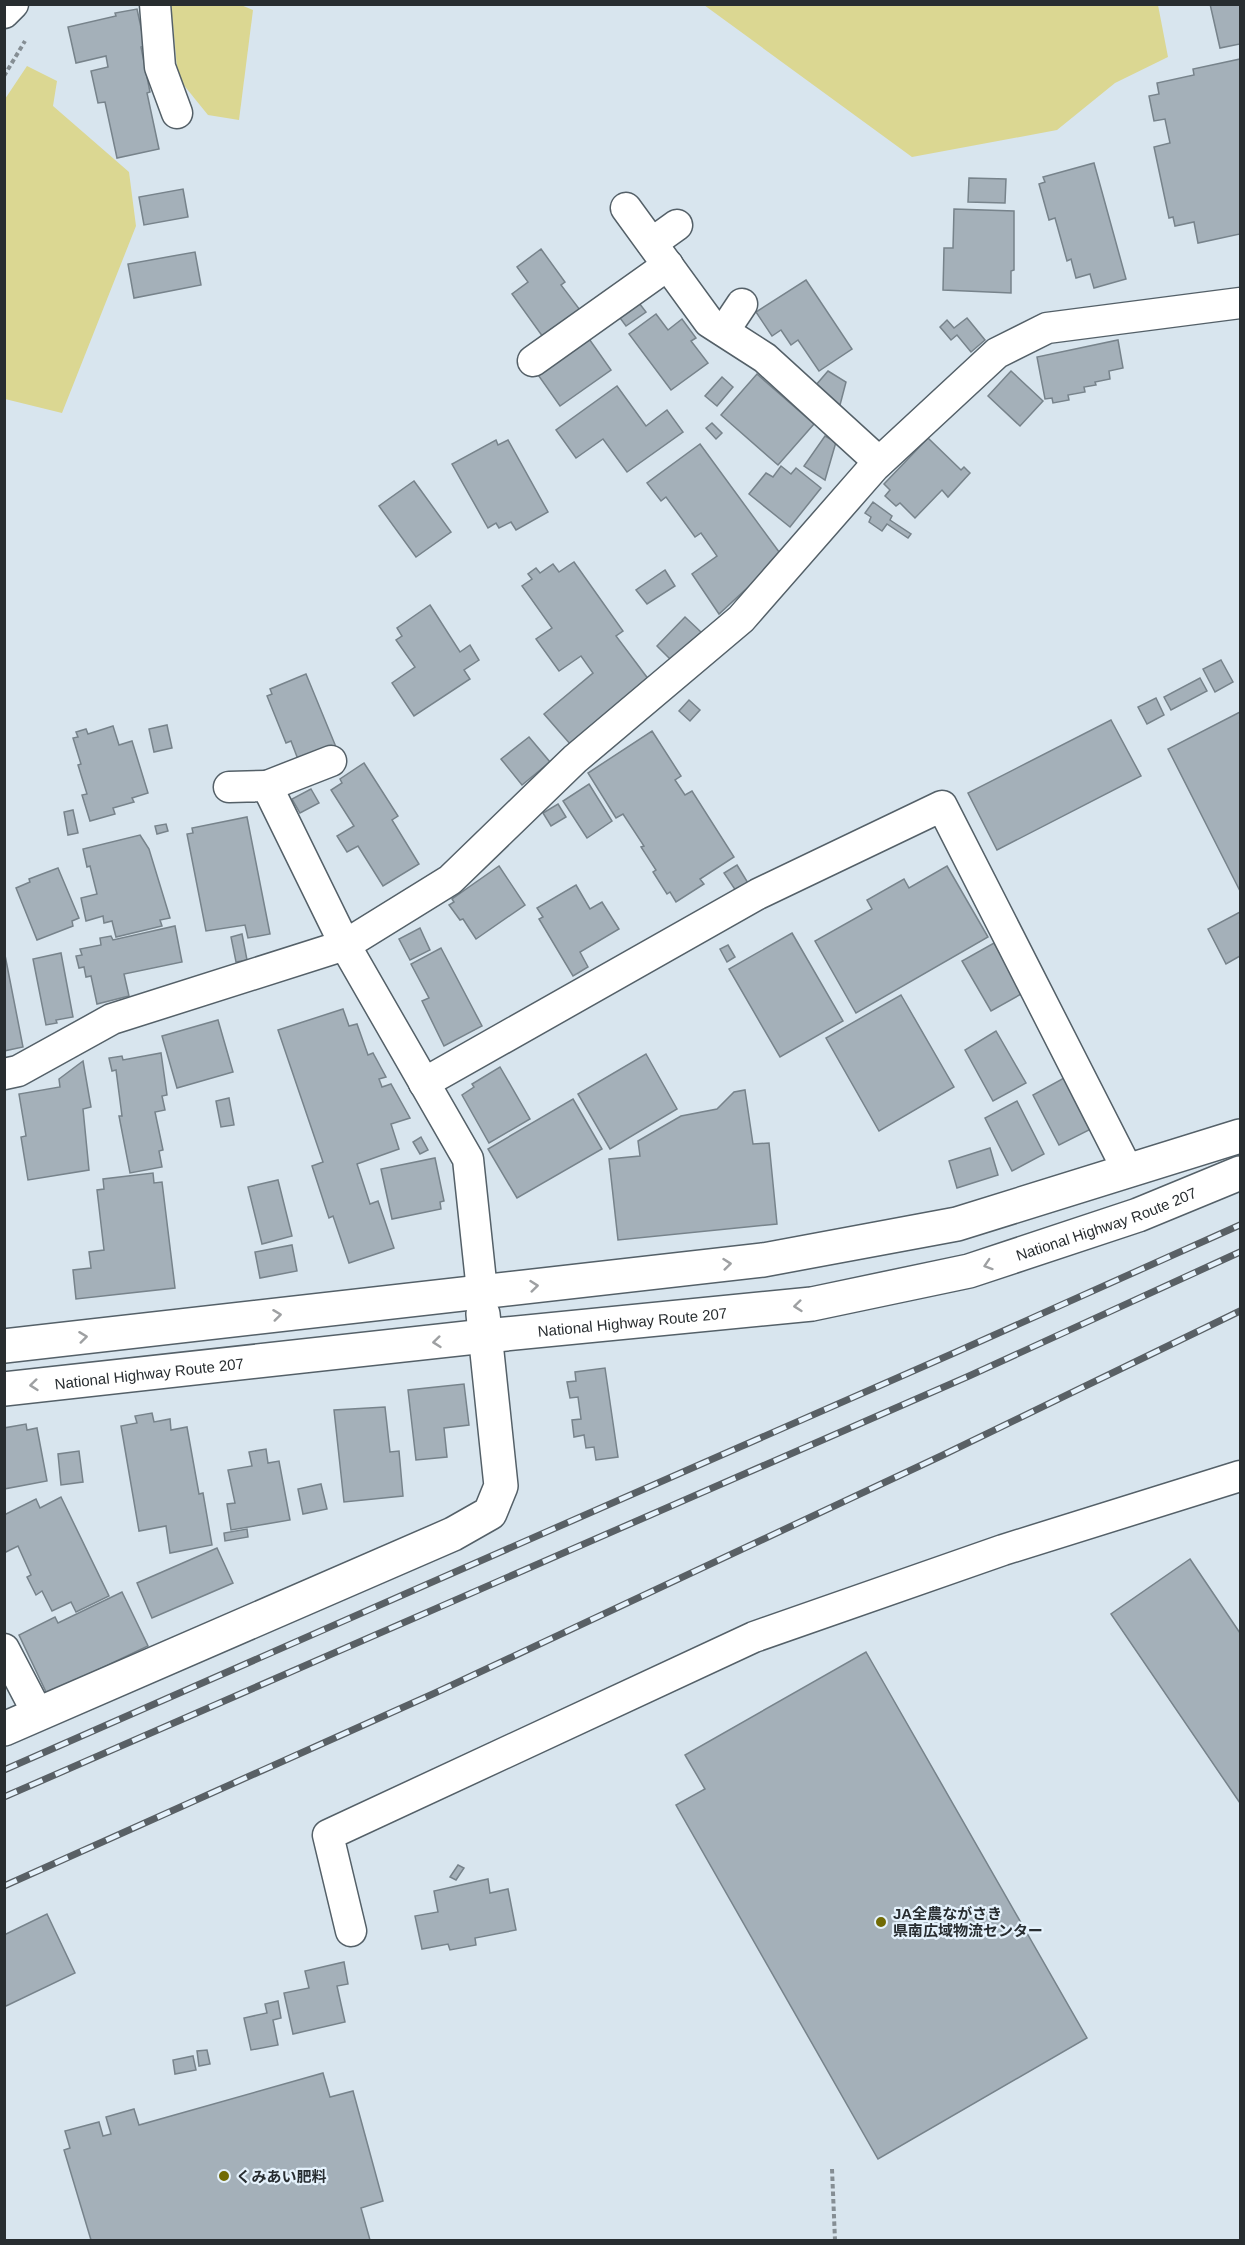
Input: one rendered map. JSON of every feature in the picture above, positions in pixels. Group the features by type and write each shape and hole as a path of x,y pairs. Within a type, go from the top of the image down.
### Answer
{"street":[{"path":"4,13 13,4"},
{"path":"155,4 160,67 177,113"},
{"path":"626,208 709,322 765,358 879,462"},
{"path":"533,361 660,254 677,225"},
{"path":"4,1074 18,1071 112,1019 345,945 450,880 575,759 741,619 879,462 997,353 1047,328 1240,303"},
{"path":"724,332 742,304"},
{"path":"229,787 267,786 331,761"},
{"path":"4,1729 453,1534 490,1513 501,1486 468,1159 345,945 267,786"},
{"path":"424,1083 758,894 942,806 1128,1172"},
{"path":"4,1346 763,1260 957,1224 1240,1136"},
{"name":"National Highway Route 207","path":"4,1389 485,1336 812,1304 969,1271 1138,1215 1240,1173"},
{"path":"351,1931 328,1835 754,1637 1004,1550 1240,1476"},
{"path":"4,1649 38,1714"}],"path":[{"path":"832,2169 835,2241"}],"shaded area":[{"path":"171,5 241,5 253,10 239,120 208,115 178,78"},
{"path":"704,5 1158,5 1168,57 1115,83 1057,130 912,157"},
{"path":"27,66 57,81 53,106 129,172 136,226 62,413 5,399 5,99"}],"building":[{"path":"1210,4 1240,4 1240,44 1220,48"},
{"path":"137,9 145,46 141,47 150,92 147,93 159,149 117,158 105,102 98,103 91,71 108,67 106,56 76,63 68,27"},
{"path":"1240,59 1240,234 1198,243 1194,222 1175,226 1173,217 1169,218 1154,147 1170,143 1165,119 1154,121 1149,96 1159,94 1157,83 1194,75 1193,69"},
{"path":"1094,163 1126,279 1094,288 1090,274 1076,278 1071,259 1067,261 1055,218 1049,220 1039,184 1045,182 1043,177"},
{"path":"969,178 1006,179 1005,203 968,202"},
{"path":"183,189 188,217 144,225 139,197"},
{"path":"954,209 1014,211 1014,270 1011,271 1011,293 943,290 944,248 953,248"},
{"path":"541,249 565,282 561,285 580,310 543,337 512,294 528,282 517,267"},
{"path":"195,252 201,285 134,298 128,264"},
{"path":"806,280 852,349 819,371 798,340 791,345 781,330 772,336 756,312"},
{"path":"636,299 646,312 626,326 617,314"},
{"path":"656,314 668,330 682,319 696,338 691,341 708,363 671,390 629,334"},
{"path":"967,318 985,340 971,352 957,335 951,340 940,327 947,320 954,328"},
{"path":"587,336 611,370 560,406 536,372"},
{"path":"1118,340 1123,368 1109,371 1110,379 1084,387 1085,392 1068,395 1069,400 1053,403 1052,398 1045,399 1037,357"},
{"path":"828,371 846,382 840,405 816,385"},
{"path":"1011,371 1043,401 1020,426 988,396"},
{"path":"757,374 814,424 778,465 721,415"},
{"path":"722,377 733,387 717,406 705,396"},
{"path":"617,386 646,426 667,410 683,432 627,472 603,439 576,458 556,430"},
{"path":"712,423 722,433 716,439 706,428"},
{"path":"825,436 836,442 825,480 804,466"},
{"path":"928,438 961,470 964,467 970,473 948,497 942,490 915,518 900,503 896,506 885,496 890,490 884,484"},
{"path":"496,440 498,445 508,440 548,512 516,530 511,522 499,528 496,523 488,528 452,464"},
{"path":"700,444 782,556 719,614 692,574 717,556 701,533 695,537 666,497 661,501 647,483"},
{"path":"781,466 791,474 796,468 821,488 790,527 749,494 766,473 773,477"},
{"path":"414,481 451,532 416,557 379,506"},
{"path":"873,502 892,516 890,520 911,534 908,538 887,524 882,531 869,522 871,517 865,513"},
{"path":"574,562 623,631 616,636 649,680 571,745 544,714 593,673 581,656 559,671 536,639 552,628 522,586 532,579 528,574 536,568 540,573 553,564 559,572"},
{"path":"665,570 675,586 647,604 636,590"},
{"path":"430,605 460,652 470,645 479,660 464,670 470,679 414,716 392,683 415,667 396,640 402,636 397,628"},
{"path":"685,617 702,633 673,662 657,646"},
{"path":"1221,660 1233,682 1215,692 1203,669"},
{"path":"306,674 336,747 299,762 291,741 286,743 267,696 272,694 270,689"},
{"path":"1200,678 1207,691 1171,710 1164,697"},
{"path":"1156,698 1164,715 1147,724 1138,707"},
{"path":"689,700 700,710 690,721 679,711"},
{"path":"1240,712 1240,891 1168,749"},
{"path":"1111,720 1141,776 997,850 968,793"},
{"path":"167,725 172,748 154,752 149,729"},
{"path":"113,726 119,745 132,741 148,793 132,798 134,802 113,808 115,814 90,821 82,795 87,794 78,765 81,764 73,738 78,737 76,732 86,729 88,734"},
{"path":"652,731 681,776 675,780 685,795 692,791 734,857 700,879 704,884 676,902 670,892 667,894 653,872 656,870 641,847 644,846 623,814 616,818 588,773"},
{"path":"529,737 550,762 522,785 501,759"},
{"path":"364,763 398,816 392,820 419,864 383,886 358,846 347,852 337,836 354,826 331,790 342,783 340,779"},
{"path":"589,784 612,821 587,838 563,801"},
{"path":"311,789 319,803 300,813 292,799"},
{"path":"558,804 566,817 551,826 543,813"},
{"path":"73,810 78,833 68,835 64,812"},
{"path":"247,817 270,934 248,938 245,925 206,931 187,834 193,833 192,828"},
{"path":"166,824 168,831 157,834 155,826"},
{"path":"140,835 149,849 170,918 160,920 162,926 116,937 112,921 104,923 103,916 86,921 81,898 97,894 83,849"},
{"path":"737,865 748,883 736,891 724,873"},
{"path":"499,866 525,905 476,939 463,919 460,920 449,905 454,902 452,899"},
{"path":"947,866 988,937 856,1013 815,941 872,909 867,900 904,879 909,888"},
{"path":"58,868 79,918 72,921 73,926 37,940 16,888 30,882 29,879"},
{"path":"576,885 590,909 602,902 619,929 580,952 588,967 573,976 539,919 543,917 537,908"},
{"path":"1240,912 1240,956 1226,964 1208,929"},
{"path":"175,926 182,962 124,974 129,996 97,1004 91,976 86,977 84,967 79,968 76,956 82,955 80,949 101,945 100,938 111,936 113,940"},
{"path":"420,928 430,950 410,960 399,939"},
{"path":"792,933 843,1021 780,1057 729,969"},
{"path":"242,934 247,960 236,962 231,937"},
{"path":"994,943 1023,993 991,1011 962,961"},
{"path":"728,945 735,957 727,962 720,949"},
{"path":"441,948 482,1026 444,1046 422,1001 429,998 411,964"},
{"path":"4,950 23,1047 4,1051"},
{"path":"61,953 73,1017 56,1020 57,1023 46,1025 33,959"},
{"path":"901,995 954,1087 879,1131 826,1038"},
{"path":"343,1009 349,1026 357,1024 368,1055 373,1053 386,1077 379,1079 382,1087 391,1084 410,1118 391,1124 399,1149 357,1164 370,1204 378,1201 394,1248 349,1263 333,1216 329,1218 312,1166 323,1162 278,1030"},
{"path":"218,1020 233,1072 177,1088 162,1036"},
{"path":"996,1031 1026,1083 993,1101 965,1050"},
{"path":"161,1053 167,1095 162,1096 165,1110 155,1112 163,1150 159,1151 162,1167 130,1173 119,1116 122,1116 116,1070 112,1071 109,1058 122,1056 123,1060"},
{"path":"646,1054 677,1109 610,1149 578,1094"},
{"path":"83,1061 91,1107 83,1109 89,1170 28,1180 21,1137 26,1136 19,1094 60,1087 59,1079"},
{"path":"500,1067 530,1119 489,1143 462,1095 474,1087 472,1084"},
{"path":"1064,1078 1091,1129 1059,1145 1033,1095"},
{"path":"745,1090 753,1144 769,1143 777,1224 618,1240 609,1159 640,1156 638,1141 681,1116 717,1109 734,1092"},
{"path":"229,1098 234,1125 221,1127 216,1101"},
{"path":"573,1099 602,1149 517,1198 488,1149"},
{"path":"1017,1101 1044,1154 1012,1171 985,1118"},
{"path":"421,1137 428,1150 420,1154 413,1142"},
{"path":"990,1148 998,1175 957,1188 949,1161"},
{"path":"435,1158 444,1201 440,1202 441,1209 392,1219 381,1169"},
{"path":"153,1173 154,1183 162,1182 175,1288 76,1299 73,1270 91,1268 89,1252 104,1250 97,1190 104,1189 103,1179"},
{"path":"278,1180 292,1236 262,1244 248,1187"},
{"path":"292,1245 297,1271 260,1278 255,1252"},
{"path":"605,1368 618,1457 596,1460 594,1447 586,1448 584,1435 574,1437 572,1420 581,1419 578,1397 570,1398 567,1382 576,1381 575,1372"},
{"path":"464,1384 469,1425 444,1428 447,1457 416,1460 408,1390"},
{"path":"385,1407 390,1452 399,1451 403,1496 344,1502 334,1410"},
{"path":"152,1413 154,1422 170,1419 171,1430 187,1427 199,1494 203,1493 212,1545 170,1553 166,1526 139,1531 121,1426 137,1423 135,1416"},
{"path":"26,1424 27,1430 37,1428 47,1481 4,1489 4,1428"},
{"path":"266,1449 268,1463 279,1461 290,1520 231,1530 227,1504 235,1503 228,1470 252,1466 249,1452"},
{"path":"79,1451 83,1482 61,1485 58,1454"},
{"path":"321,1484 327,1509 303,1514 298,1489"},
{"path":"61,1497 109,1596 76,1612 71,1602 52,1611 42,1591 36,1595 27,1577 31,1575 18,1546 4,1553 4,1515 36,1499 40,1508"},
{"path":"247,1529 248,1537 225,1541 224,1533"},
{"path":"217,1548 233,1583 152,1618 137,1583"},
{"path":"1190,1559 1240,1633 1240,1803 1111,1614"},
{"path":"122,1592 148,1646 47,1694 19,1635 55,1617 58,1623"},
{"name":"JA全農ながさき 県南広域物流センター","path":"866,1652 1087,2038 878,2159 676,1805 705,1789 685,1755"},
{"path":"458,1865 464,1868 456,1880 450,1877"},
{"path":"488,1879 490,1893 508,1889 516,1930 475,1938 476,1945 450,1950 448,1944 422,1949 415,1916 438,1912 434,1891"},
{"path":"47,1914 75,1973 4,2007 4,1935"},
{"path":"344,1962 348,1984 337,1986 345,2022 293,2034 284,1993 309,1988 305,1971"},
{"path":"278,2001 281,2018 273,2020 278,2045 251,2050 244,2018 267,2013 265,2004"},
{"path":"207,2050 210,2064 199,2066 197,2051"},
{"path":"193,2056 196,2070 175,2074 173,2060"},
{"name":"くみあい肥料","path":"323,2073 330,2097 353,2091 383,2201 361,2208 370,2240 91,2240 64,2150 70,2148 65,2131 99,2122 103,2136 111,2134 106,2117 134,2109 139,2125"}],"railway":[{"path":"4,1770 1240,1225"},
{"path":"4,1797 969,1376 1240,1252"},
{"path":"4,1886 435,1693 941,1456 1240,1311"}],"place":[{"name":"JA全農ながさき 県南広域物流センター","path":"881,1922"},
{"name":"くみあい肥料","path":"224,2176"}]}
